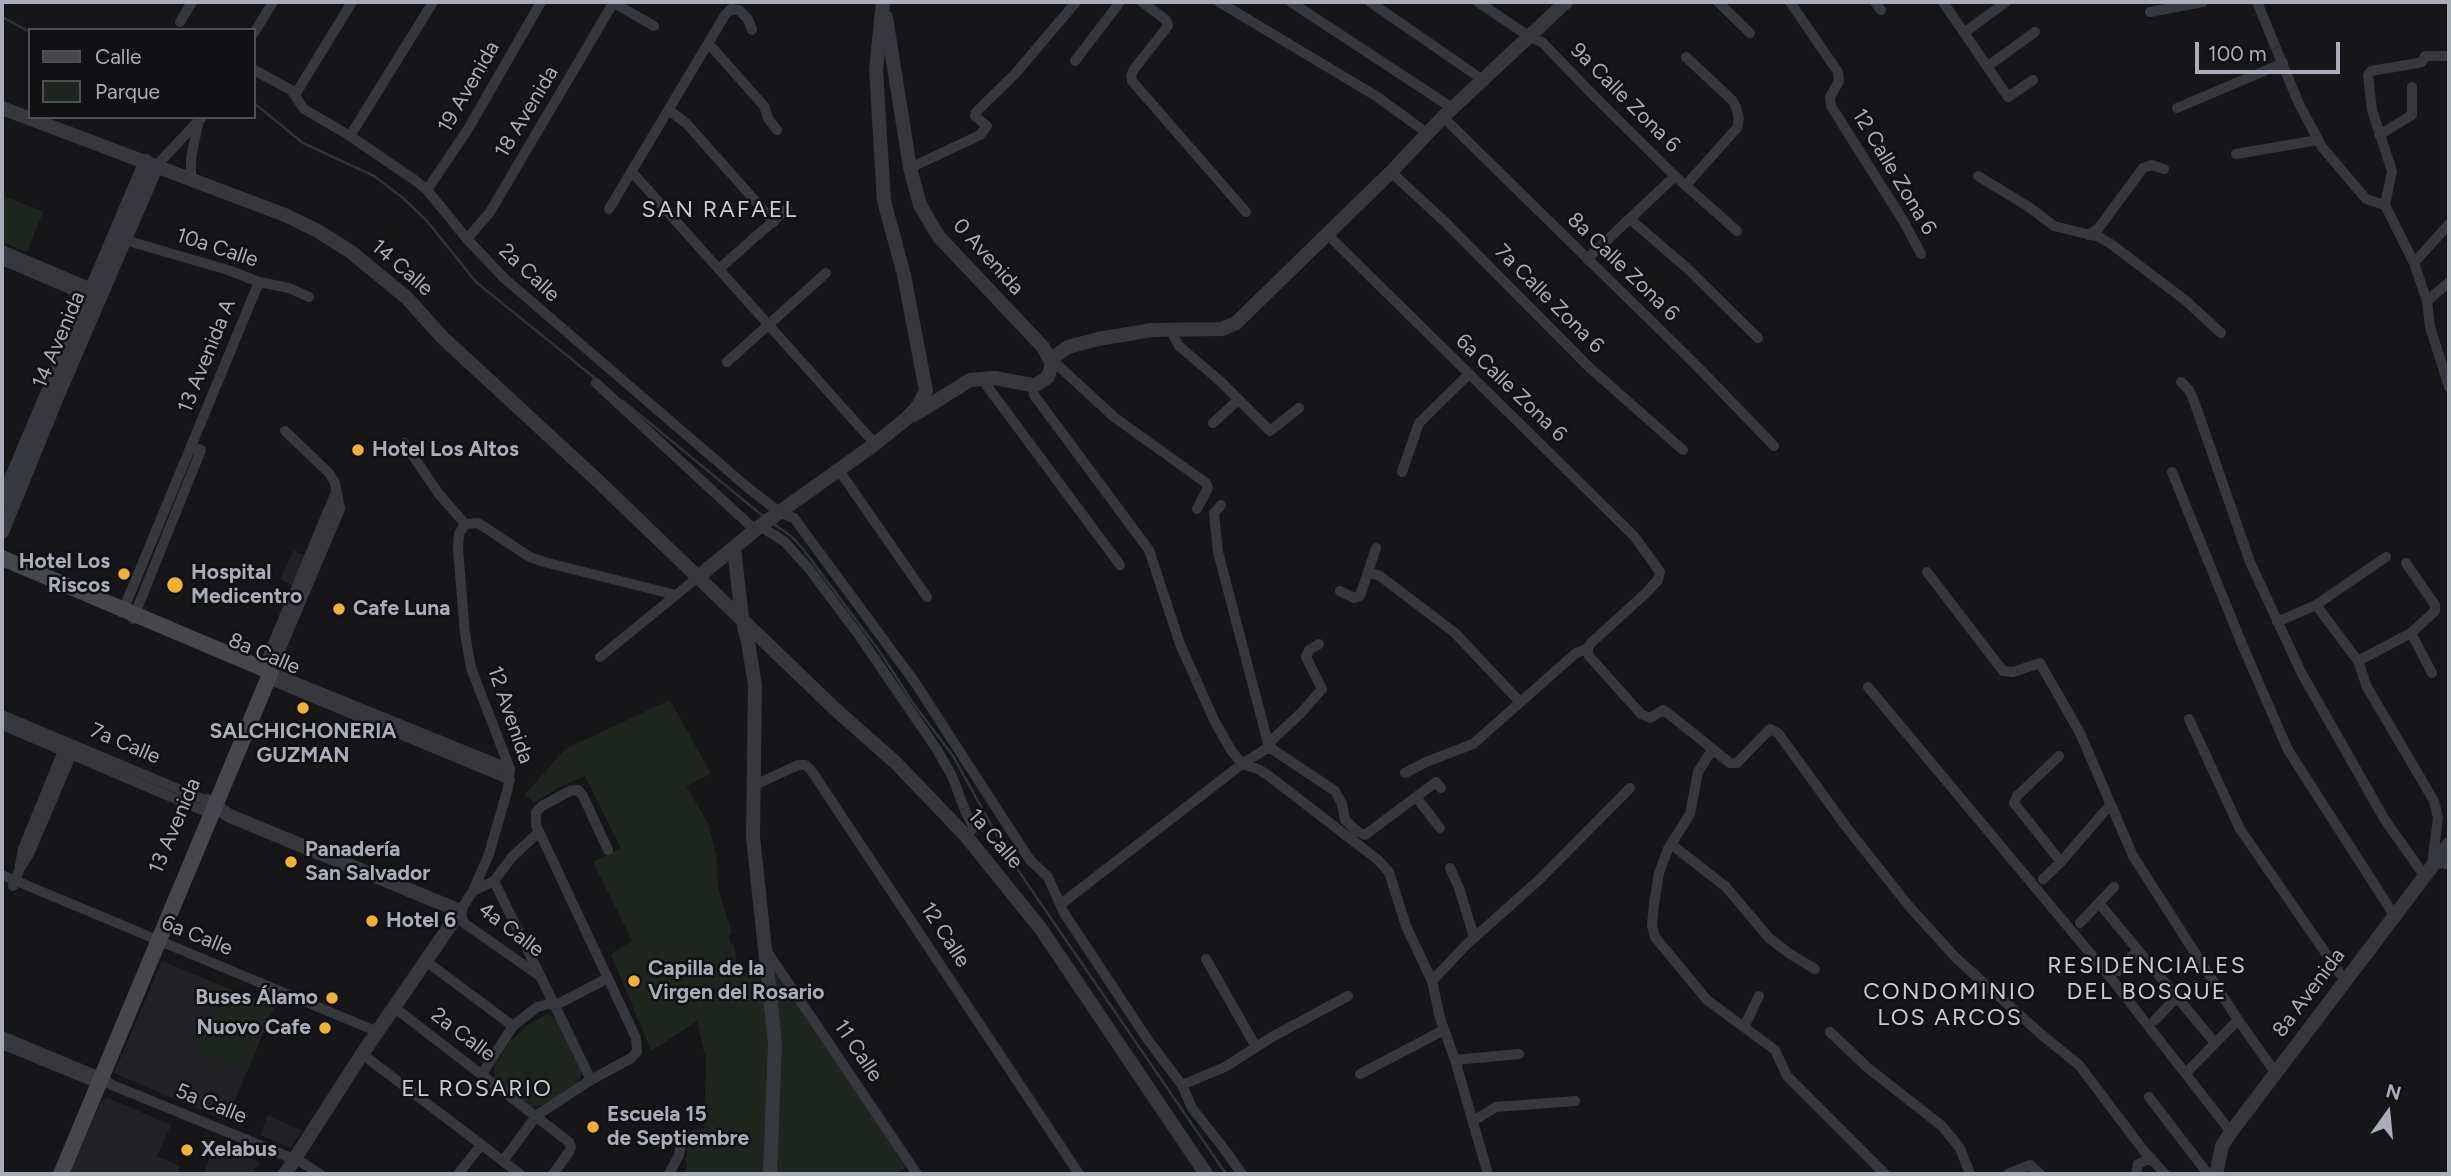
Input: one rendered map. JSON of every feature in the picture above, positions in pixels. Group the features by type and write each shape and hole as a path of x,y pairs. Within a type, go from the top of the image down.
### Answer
{"main road":[{"name":"8a Calle","path":"2,558 266,673"},
{"name":"8a Calle","path":"2,567 128,615"},
{"name":"13 Avenida","path":"61,1174 154,941 266,673"},
{"name":"13 Avenida","path":"51,1174 100,1081"}],"street":[{"path":"180,22 192,2"},
{"path":"256,30 272,2"},
{"path":"295,95 352,2"},
{"path":"350,136 433,2"},
{"name":"19 Avenida","path":"427,190 468,129 541,2"},
{"path":"614,2 654,26"},
{"name":"18 Avenida","path":"467,239 489,212 614,2"},
{"name":"0 Avenida","path":"883,2 911,168 920,205 939,237 1043,347 1051,359"},
{"name":"0 Avenida","path":"778,513 838,468 876,444 907,418 925,395 926,385 904,275 884,201 876,71 883,2"},
{"path":"911,168 980,135 987,126 975,114 1015,74 1076,2"},
{"path":"1075,61 1120,2"},
{"path":"1142,2 1166,20 1168,26 1131,76 1134,84 1246,212"},
{"path":"1219,2 1327,65 1427,133"},
{"name":"8a Calle Zona 6","path":"1291,2 1448,112 1587,260 1696,365 1774,446"},
{"path":"1370,2 1483,80"},
{"name":"9a Calle Zona 6","path":"1478,2 1530,37 1542,41 1675,176 1737,231"},
{"path":"1488,1174 1444,1030 1432,981 1406,926 1393,878 1384,866 1269,776 1242,764 1224,740 1180,644 1149,550 1050,418 1034,395 1031,385 1043,382 1048,377 1051,359 1061,350 1084,342 1170,329 1230,327 1243,318 1448,112 1566,2"},
{"path":"1718,2 1750,33"},
{"name":"12 Calle Zona 6","path":"1790,2 1838,72 1839,81 1830,97 1831,106 1904,222 1921,254"},
{"path":"1943,2 2008,97 2033,80"},
{"path":"1965,32 2006,2"},
{"path":"2150,12 2203,2"},
{"path":"2257,2 2299,104 2318,140 2366,199 2385,205"},
{"path":"609,209 725,15 731,9 737,9 748,19 752,30"},
{"path":"1988,66 2035,32"},
{"path":"709,44 764,106 768,118 777,130"},
{"path":"2449,56 2425,56 2422,62 2369,73 2371,100 2379,135 2392,172 2385,205 2414,263 2427,301 2430,327 2449,385"},
{"path":"1686,57 1732,100 1739,119 1737,128 1686,185"},
{"path":"2177,108 2283,63"},
{"name":"2a Calle","path":"256,71 291,90 304,109 350,136 427,190 467,239 504,278 544,314 623,378 778,513 794,517 951,737 1030,860 1048,877 1064,913 1148,1040 1182,1085 1192,1108 1241,1174"},
{"path":"2379,135 2412,115 2412,87"},
{"path":"669,110 687,124 774,222"},
{"name":"14 Calle","path":"3,113 152,163 285,215 327,236 365,263 419,310 442,337 698,577"},
{"path":"152,163 200,120"},
{"path":"191,178 191,158 200,120"},
{"path":"2236,154 2318,140"},
{"name":"14 Avenida","path":"2,500 152,163"},
{"path":"2088,235 2098,229 2143,168 2152,165 2164,169"},
{"path":"632,172 876,444"},
{"name":"7a Calle Zona 6","path":"1391,172 1446,222 1590,368 1683,450"},
{"path":"1587,260 1675,176"},
{"path":"1978,176 2029,207 2054,226 2112,244 2185,300 2221,334"},
{"path":"719,270 787,209"},
{"path":"1630,219 1688,268 1758,338"},
{"path":"2414,263 2449,224"},
{"name":"6a Calle Zona 6","path":"1327,234 1634,536 1657,567 1660,575 1646,593 1587,649"},
{"name":"10a Calle","path":"120,238 259,282 289,288 309,297"},
{"path":"2,250 95,295"},
{"path":"2,260 95,295"},
{"path":"727,362 826,273"},
{"name":"13 Avenida A","path":"128,615 201,450 191,446 259,282"},
{"path":"2427,301 2449,282"},
{"name":"14 Avenida","path":"2,532 95,295"},
{"path":"1170,329 1179,346 1270,431 1298,408"},
{"path":"1051,359 1114,416 1206,483 1208,488 1197,509"},
{"path":"1402,472 1419,423 1469,374"},
{"path":"981,378 1120,565"},
{"name":"0 Avenida","path":"907,418 963,383 981,378 1008,379 1031,385"},
{"path":"2181,382 2194,401 2249,562 2302,674 2385,820 2428,870"},
{"path":"596,383 759,527 778,537 810,570 858,634 953,776 974,827 966,835"},
{"path":"1213,423 1238,400"},
{"path":"285,431 324,466 335,482 336,492"},
{"path":"404,443 439,494 465,524 472,522 485,526 530,556 544,562 676,595"},
{"path":"838,468 927,597"},
{"path":"2172,472 2288,750 2393,915"},
{"name":"13 Avenida","path":"266,673 340,510 336,492"},
{"name":"13 Avenida","path":"266,673 336,492"},
{"path":"1220,506 1214,513 1218,552 1269,747 1335,791 1342,804 1345,820 1363,834 1369,834 1436,782 1441,788"},
{"path":"600,657 778,513"},
{"name":"12 Avenida","path":"285,1174 362,1054 473,891 489,855 510,775 502,745 475,682 467,649 458,548 459,534 465,524"},
{"path":"734,548 741,618 755,685 753,849 775,1043 770,1174"},
{"path":"1340,591 1357,598 1363,590 1376,548"},
{"path":"2277,622 2316,605 2386,557"},
{"path":"2358,661 2411,633 2432,616 2436,609 2406,563"},
{"path":"1368,572 1387,580 1455,633 1520,702"},
{"path":"1927,572 2004,671 2013,672 2040,663 2075,723 2133,856 2238,1020 2275,1072"},
{"name":"1a Calle","path":"698,577 896,763 966,835 1041,929 1206,1174"},
{"path":"2316,605 2358,661 2372,696 2434,801 2438,818 2428,870"},
{"path":"2411,633 2432,673"},
{"path":"1061,904 1242,764 1269,747 1273,739 1322,689 1306,654 1320,644"},
{"path":"1405,773 1473,744 1576,653 1587,649 1589,656 1641,714 1652,717 1663,710 1728,762 1735,764 1770,729 1778,733 1839,818 1908,905 1956,958 2079,1065 2165,1174"},
{"name":"8a Calle","path":"266,673 510,775"},
{"path":"1867,687 2110,976 2231,1132"},
{"name":"7a Calle","path":"2,715 69,748 209,808 460,911"},
{"path":"2189,719 2240,829 2345,981"},
{"name":"7a Calle","path":"2,725 69,748"},
{"path":"14,883 23,849 69,748"},
{"path":"1713,750 1698,772 1690,814 1671,844 1656,889 1652,926 1655,937 1696,988 1775,1050 1787,1076 1885,1174"},
{"path":"2059,756 2017,796 2014,803 2061,862"},
{"name":"12 Calle","path":"755,785 798,765 805,765 811,770 1079,1174"},
{"path":"1432,981 1474,937 1540,878 1630,788"},
{"path":"503,1161 537,1115 591,1080 632,1058 637,1052 636,1038 536,825 536,812 570,791 578,790 608,850"},
{"path":"1416,797 1440,828"},
{"path":"2043,879 2110,805"},
{"path":"473,891 494,881 512,857 539,832"},
{"path":"1671,844 1726,887 1769,938 1815,969"},
{"name":"8a Avenida","path":"2216,1174 2222,1146 2231,1132 2449,844"},
{"path":"2428,870 2442,863 2449,865"},
{"path":"1450,868 1460,888 1474,937"},
{"name":"6a Calle","path":"2,875 14,883 376,1035"},
{"name":"6a Calle","path":"2,881 14,883"},
{"path":"494,881 591,1080"},
{"path":"2080,923 2114,887"},
{"path":"2099,903 2215,1043"},
{"name":"4a Calle","path":"460,911 464,923 541,977"},
{"name":"11 Calle","path":"766,950 917,1174"},
{"path":"2118,971 2138,950"},
{"path":"1206,959 1256,1047"},
{"path":"426,962 513,1027"},
{"path":"482,1074 513,1027 537,1007 556,1005 608,978"},
{"path":"1182,1085 1226,1067 1256,1047 1348,996"},
{"path":"1744,1027 1759,996"},
{"path":"2155,1020 2177,997"},
{"name":"2a Calle","path":"395,1008 565,1137 571,1147 553,1174"},
{"path":"2186,1073 2238,1020"},
{"path":"1360,1074 1444,1030"},
{"path":"1830,1032 1868,1068 1941,1126 1960,1148 1970,1174"},
{"name":"5a Calle","path":"2,1036 100,1081"},
{"name":"5a Calle","path":"2,1044 294,1159 320,1174"},
{"path":"362,1054 520,1174"},
{"path":"1455,1060 1519,1054"},
{"path":"2149,1097 2208,1174"},
{"path":"1473,1121 1496,1107 1574,1101"},
{"path":"669,1174 679,1155 682,1140"},
{"path":"458,1174 481,1145"},
{"path":"2136,1174 2138,1164 2151,1158"},
{"path":"2008,1174 2030,1165 2039,1174"}],"shaded area":[{"path":"294,550 306,556 292,585 280,579"},
{"path":"162,961 274,1007 226,1121 114,1073"},
{"path":"108,1098 171,1125 157,1156 180,1166 177,1174 70,1174 101,1101"},
{"path":"268,1115 302,1131 291,1148 260,1135"},
{"path":"216,1144 259,1162 253,1172 256,1174 203,1174"}],"green space":[{"path":"2,195 43,212 27,252 2,242"},
{"path":"670,700 711,774 686,786 708,823 716,855 719,892 732,932 729,936 730,942 735,946 737,972 775,973 859,1092 906,1168 894,1174 686,1174 687,1131 704,1129 706,1059 697,1021 651,1051 611,954 632,941 593,862 621,848 585,776 559,787 534,803 525,795 565,749"},
{"path":"224,987 274,1007 247,1072 197,1051"},
{"path":"547,1014 556,1018 582,1069 576,1084 545,1105 532,1107 500,1084 495,1078 494,1067 509,1043 526,1026"}],"waterway":[{"path":"2,17 28,31"},
{"path":"256,105 303,143 374,176 402,197 427,221 476,282 596,379"},
{"path":"623,401 764,517"},
{"path":"772,523 791,536 803,549 953,756 1009,857 1226,1174"}],"place":[{"name":"Hotel Los Altos","path":"358,450"},
{"name":"Hotel Los Riscos","path":"124,574"},
{"name":"Hospital Medicentro","path":"175,585"},
{"name":"Cafe Luna","path":"339,609"},
{"name":"SALCHICHONERIA GUZMAN","path":"303,708"},
{"name":"Panadería San Salvador","path":"291,862"},
{"name":"Hotel 6","path":"372,921"},
{"name":"Capilla de la Virgen del Rosario","path":"634,981"},
{"name":"Buses Álamo","path":"332,998"},
{"name":"Nuovo Cafe","path":"325,1028"},
{"name":"Escuela 15 de Septiembre","path":"593,1127"},
{"name":"Xelabus","path":"187,1150"}],"district":[{"name":"SAN RAFAEL","path":"720,210"},
{"name":"RESIDENCIALES DEL BOSQUE","path":"2147,979"},
{"name":"CONDOMINIO LOS ARCOS","path":"1950,1005"},
{"name":"EL ROSARIO","path":"477,1089"}]}
